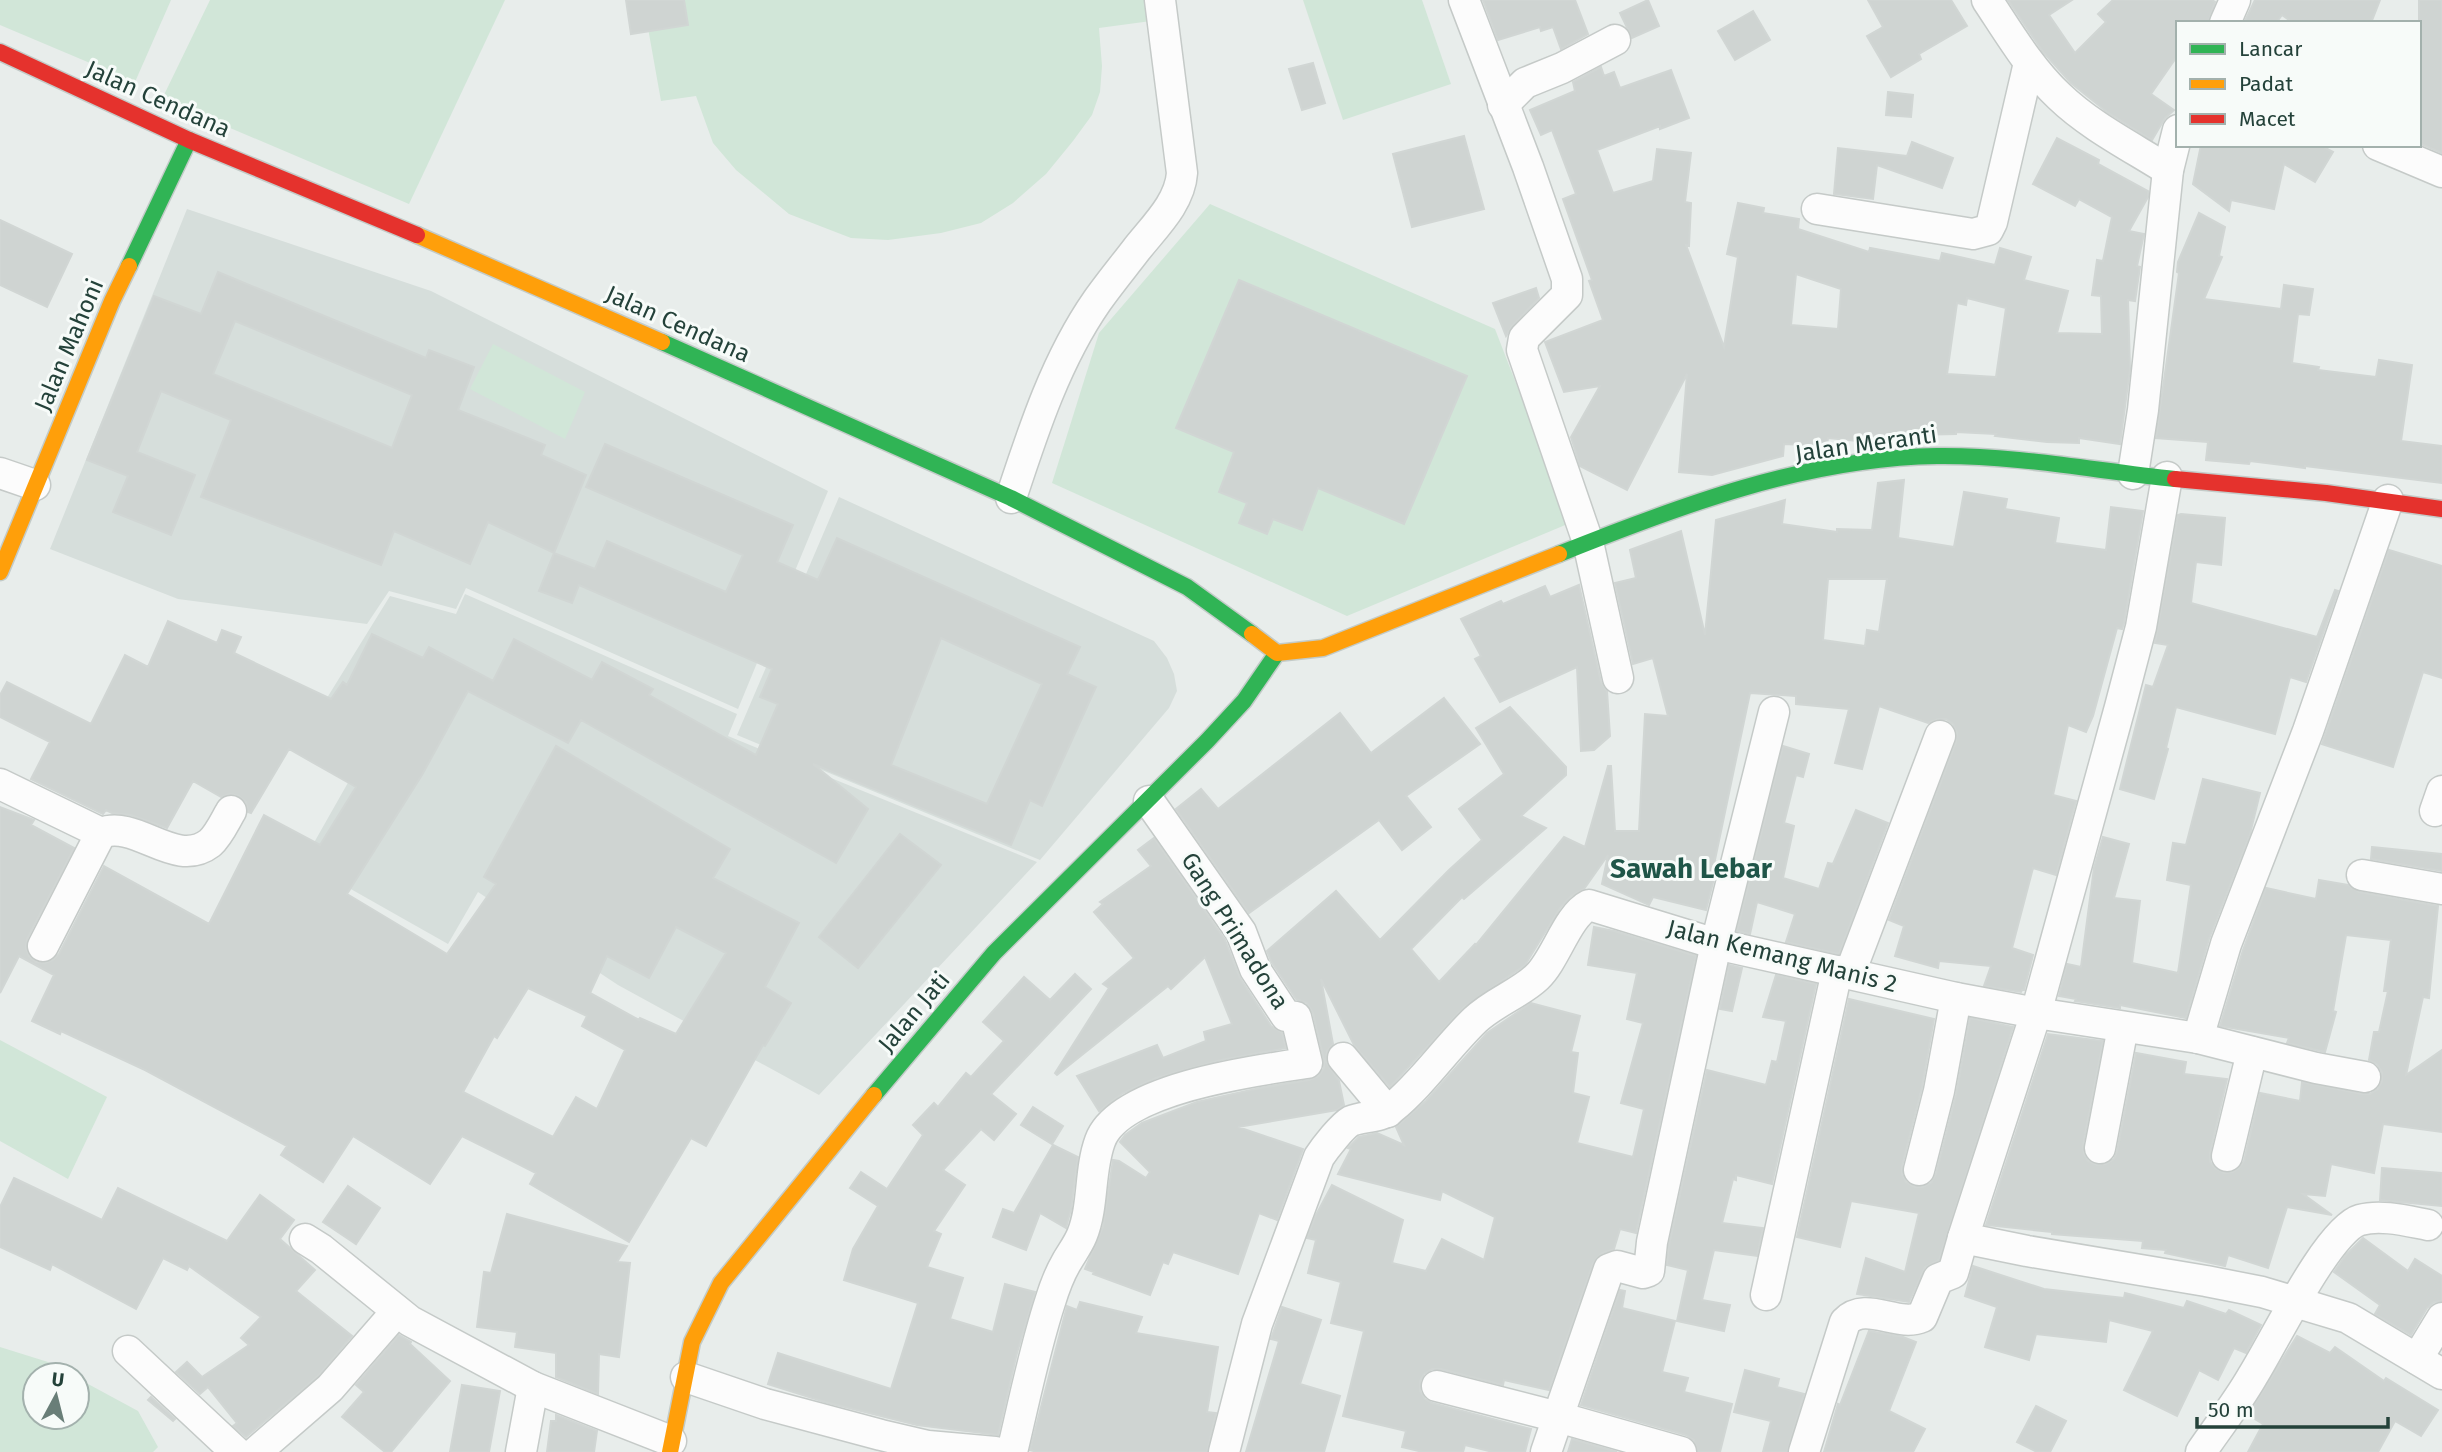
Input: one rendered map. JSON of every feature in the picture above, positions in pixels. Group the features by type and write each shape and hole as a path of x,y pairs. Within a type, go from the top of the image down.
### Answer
{"main road":[{"name":"Jalan Cendana","path":"0,52 189,140 438,244 802,403 1011,498 1187,587 1277,653"},
{"name":"Jalan Mahoni","path":"0,572 112,301 189,140"},
{"name":"Jalan Meranti","path":"1277,653 1323,648 1588,542 1692,504 1763,483 1910,457 2010,458 2133,474 2388,500 2442,509"},
{"name":"Jalan Jati","path":"670,1446 692,1342 721,1283 863,1107 1010,936 1149,801 1244,701 1277,653"}],"street":[{"path":"1011,498 1038,418 1076,337 1096,302 1170,206 1181,185 1182,173 1160,0"},
{"path":"1464,0 1567,279 1568,291 1564,299 1524,338 1521,345 1588,542 1618,678"},
{"path":"1987,0 2029,63 2059,97 2089,120 2168,170"},
{"path":"2226,21 2235,0"},
{"path":"1503,105 1525,83 1562,68 1615,40"},
{"path":"1817,209 1973,234 1988,230 2029,63"},
{"path":"2133,474 2143,410 2168,170 2176,138"},
{"path":"2383,147 2442,172"},
{"path":"0,473 36,485"},
{"path":"1804,1452 1844,1324 1849,1318 1861,1313 1908,1320 1922,1317 1938,1279 1952,1273 2036,1013 2141,627 2167,477"},
{"path":"2198,1038 2226,944 2308,731 2388,500"},
{"path":"1546,1452 1609,1269 1617,1266 1643,1273 1649,1271 1651,1242 1716,944 1774,712"},
{"path":"1766,1295 1844,972 1940,736"},
{"path":"0,784 101,833 118,829 172,849 190,850 209,843 231,811"},
{"name":"Gang Primadona","path":"1012,1452 1050,1303 1064,1266 1082,1236 1092,1196 1100,1139 1115,1121 1143,1102 1161,1095 1254,1071 1307,1063 1296,1017 1286,1016 1255,969 1241,932 1149,801"},
{"path":"43,946 101,833"},
{"path":"2362,875 2442,889"},
{"name":"Jalan Kemang Manis 2","path":"1224,1452 1257,1324 1319,1157 1351,1121 1388,1112 1409,1093 1475,1020 1498,1001 1537,977 1548,964 1578,913 1586,906 1596,905 1716,944 1956,998 2198,1038 2316,1068 2365,1077"},
{"path":"1919,1170 1939,1091 1956,998"},
{"path":"2099,1147 2123,1027"},
{"path":"2227,1156 2252,1052"},
{"path":"1343,1058 1388,1112"},
{"path":"2201,1452 2252,1378 2323,1257 2346,1229 2358,1220 2398,1219 2428,1225"},
{"path":"1963,1238 2262,1292 2348,1318 2429,1366 2442,1318"},
{"path":"305,1239 410,1321 533,1387 670,1446"},
{"path":"256,1452 330,1388 397,1311"},
{"path":"128,1351 160,1384 236,1452"},
{"path":"686,1377 765,1404 881,1435 928,1446 995,1452"},
{"path":"1437,1386 1681,1452"},
{"path":"521,1452 533,1387"}],"shaded area":[{"path":"187,209 431,291 828,491 738,709 466,588 456,609 389,591 367,624 178,599 50,549"},
{"path":"839,497 1154,641 1167,658 1177,691 1169,708 1040,860 737,735"},
{"path":"465,594 737,714 728,736 1037,862 819,1095 618,985 478,892 448,944 303,862 362,758 309,727 390,596 456,614"}],"green space":[{"path":"0,0 171,0 135,82 0,25"},
{"path":"210,0 505,0 409,204 162,99"},
{"path":"643,0 1148,0 1151,21 1099,28 1102,66 1100,92 1092,115 1046,174 1013,203 981,223 941,233 888,240 851,238 789,214 736,170 713,143 696,96 661,101"},
{"path":"1303,0 1422,0 1451,84 1343,120"},
{"path":"1210,204 1495,329 1570,523 1347,616 1052,483 1099,333"},
{"path":"493,344 585,392 565,439 470,389"},
{"path":"0,1040 107,1097 68,1179 0,1141"},
{"path":"0,1347 45,1361 21,1361 21,1431 91,1431 91,1386 138,1411 158,1447 153,1452 0,1452"}],"building":[{"path":"626,0 684,0 688,25 631,34"},
{"path":"1483,0 1575,0 1588,34 1561,49 1553,27 1541,31 1540,27 1498,40"},
{"path":"1648,0 1659,26 1632,38 1620,13"},
{"path":"1868,0 1951,0 1967,26 1919,54 1921,59 1891,77 1867,36 1883,27"},
{"path":"2008,0 2072,0 2049,15 2075,53 2106,22 2098,14 2113,0 2215,2 2209,21 2176,21 2176,58 2151,94 2174,110 2165,118 2152,140 2107,112 2071,83 2043,52"},
{"path":"2255,0 2380,0 2372,21 2290,21 2282,15 2278,21 2245,21"},
{"path":"2419,0 2442,0 2442,153 2421,144"},
{"path":"1753,11 1770,40 1735,60 1718,31"},
{"path":"1313,63 1325,103 1302,110 1289,69"},
{"path":"1601,67 1604,76 1614,72 1620,88 1671,70 1689,118 1597,150 1613,193 1653,181 1657,149 1691,153 1685,202 1691,203 1689,246 1686,245 1724,347 1738,257 1727,254 1738,203 1764,208 1763,213 1799,219 1798,229 1869,252 1870,248 1940,261 1942,253 1995,265 2000,248 2031,257 2024,280 2068,291 2057,333 2102,334 2101,296 2092,295 2097,260 2103,261 2112,217 2079,199 2075,206 2033,184 2057,138 2099,160 2098,164 2148,191 2148,197 2129,231 2144,234 2137,266 2140,267 2135,301 2128,300 2130,369 2120,444 2079,438 2079,443 2047,442 1995,436 1996,434 1956,432 1858,441 1828,438 1827,446 1784,444 1783,456 1712,475 1679,472 1687,374 1627,490 1580,466 1571,437 1600,386 1564,392 1545,342 1603,320 1589,281 1592,280 1563,199 1576,194 1552,130 1541,135 1530,110 1575,91 1573,82","holes":["1796,274 1841,289 1838,329 1791,325","1967,298 2006,308 1996,377 1947,374 1957,303 1966,305"]},
{"path":"1888,92 1913,95 1911,117 1886,115"},
{"path":"1464,136 1484,209 1412,227 1393,154"},
{"path":"1912,142 1953,158 1942,188 1877,165 1873,199 1834,194 1838,148 1907,156"},
{"path":"2201,147 2324,147 2333,152 2315,182 2284,164 2274,209 2231,200 2229,211 2193,184"},
{"path":"2199,213 2225,227 2219,256 2222,257 2204,299 2281,309 2284,285 2313,289 2309,315 2298,314 2292,363 2319,367 2318,370 2376,377 2379,360 2412,365 2401,441 2442,446 2442,483 2305,466 2206,460 2208,442 2156,438 2179,273 2178,262"},
{"path":"0,220 72,254 47,307 0,285"},
{"path":"218,272 426,358 429,350 474,367 458,410 545,445 541,455 586,475 554,553 488,522 470,564 394,531 381,565 201,497 231,420 161,391 137,452 195,475 171,535 113,512 128,476 87,460 154,296 201,314","holes":["235,321 412,395 392,448 213,374"]},
{"path":"1239,280 1467,376 1404,524 1318,488 1302,530 1273,519 1267,534 1239,523 1247,503 1219,492 1234,452 1176,428"},
{"path":"1536,288 1539,298 1506,336 1493,303"},
{"path":"605,444 793,525 777,562 818,580 837,538 1080,647 1067,674 1096,687 1042,806 1030,800 1011,845 813,764 868,809 836,863 581,720 568,743 468,691 422,775 347,894 447,954 496,884 484,877 556,746 730,849 713,878 799,923 765,987 791,1003 765,1046 763,1045 706,1146 691,1138 629,1242 530,1184 536,1173 462,1136 430,1184 353,1136 323,1182 281,1155 287,1146 145,1070 61,1031 60,1034 32,1021 54,975 19,956 0,993 0,807 34,820 31,825 74,848 27,939 29,956 36,962 45,963 59,954 104,866 209,924 264,815 320,845 356,787 289,749 251,813 248,812 246,802 239,796 230,794 221,797 193,781 167,828 131,815 106,810 103,814 31,779 50,742 0,717 0,695 7,682 91,724 125,655 148,667 168,621 217,643 222,630 241,637 234,653 331,699 343,682 347,685 372,634 423,658 429,647 493,681 514,639 592,680 602,662 653,689 649,695 756,755 778,704 760,697 772,669 579,585 572,603 539,591 554,553 595,569 607,541 726,592 743,555 586,487","holes":["941,638 1042,684 987,804 891,765","676,927 726,953 676,1034 640,1018 639,1020 590,993 607,956 649,978","528,988 587,1016 582,1026 625,1050 597,1109 576,1097 553,1137 463,1092 494,1036 497,1038"]},
{"path":"1904,480 1898,538 1954,547 1964,492 2007,499 2005,509 2059,518 2055,543 2106,550 2111,507 2143,511 2124,623 2122,629 2117,628 2093,716 2086,732 2068,725 2053,795 2076,801 2056,875 2033,868 2012,948 2033,955 2024,990 2021,992 1984,986 1991,966 1939,961 1938,968 1895,956 1904,926 1889,920 1956,742 1957,733 1953,724 1946,719 1928,723 1879,706 1862,769 1835,763 1849,709 1796,704 1796,696 1750,693 1706,910 1653,897 1649,905 1602,884 1608,855 1584,889 1571,896 1560,908 1525,965 1464,1007 1390,1087 1354,1045 1321,979 1333,1044 1327,1051 1326,1062 1339,1081 1344,1105 1337,1110 1238,1127 1303,1149 1277,1220 1259,1213 1238,1274 1173,1252 1168,1264 1163,1262 1150,1295 1085,1269 1103,1227 1113,1160 1146,1178 1150,1172 1120,1142 1125,1135 1142,1123 1197,1102 1319,1076 1324,1068 1324,1060 1313,1013 1307,1003 1296,999 1267,951 1336,891 1380,940 1482,840 1459,809 1504,774 1476,728 1510,707 1566,767 1566,775 1521,816 1546,828 1464,899 1462,897 1411,949 1439,982 1476,945 1564,837 1585,847 1608,766 1611,766 1615,831 1639,831 1645,714 1668,716 1653,658 1633,664 1615,583 1636,578 1630,550 1681,531 1705,635 1716,520 1785,500 1782,524 1837,532 1837,529 1872,530 1878,483","holes":["1828,579 1887,579 1879,632 1867,630 1865,646 1823,640"]},
{"path":"2178,515 2225,518 2221,565 2196,562 2191,603 2317,637 2335,590 2338,591 2306,682 2290,677 2275,734 2176,707 2154,799 2120,789 2146,685 2153,687 2168,645 2155,643"},
{"path":"2389,550 2442,566 2442,678 2423,672 2393,767 2322,744"},
{"path":"1579,585 1601,682 1607,691 1610,736 1594,750 1581,751 1577,667 1500,702 1475,659 1481,656 1461,619 1501,601 1503,604 1545,586 1550,597"},
{"path":"1444,698 1480,744 1406,796 1431,827 1402,850 1379,820 1249,913 1176,809 1201,789 1218,809 1340,713 1371,753"},
{"path":"1783,746 1809,754 1803,777 1796,775 1784,823 1794,826 1783,878 1819,889 1828,863 1833,864 1856,810 1888,823 1839,954 1786,942 1795,914 1757,902 1750,934 1737,931"},
{"path":"2203,779 2260,793 2250,834 2209,939 2186,1018 2120,1005 2120,1008 2075,1001 2076,999 2059,996 2067,964 2081,967 2094,868 2103,837 2129,844 2114,898 2140,901 2132,963 2178,973 2191,885 2167,880 2173,843 2186,845"},
{"path":"900,834 941,865 858,968 819,937"},
{"path":"1154,838 1225,940 1240,978 1271,1026 1282,1033 1286,1048 1221,1060 1156,1078 1123,1093 1099,1111 1077,1076 1157,1045 1163,1058 1206,1041 1204,1032 1232,1024 1205,957 1171,989 1168,986 1057,1075 1055,1073 1109,988 1103,984 1134,958 1094,912 1103,904 1100,902 1151,866 1138,850"},
{"path":"2372,847 2442,854 2442,871 2371,859"},
{"path":"2319,880 2348,885 2359,892 2438,906 2429,998 2423,997 2406,1075 2442,1050 2442,1132 2383,1124 2374,1173 2331,1164 2325,1196 2303,1194 2332,1215 2287,1207 2268,1268 2228,1255 2225,1266 2165,1253 2166,1250 2142,1248 2143,1241 2052,1234 1986,1225 2048,1034 2103,1041 2083,1145 2088,1161 2097,1165 2114,1159 2117,1152 2136,1053 2186,1062 2184,1074 2227,1079 2210,1153 2210,1162 2224,1173 2233,1172 2244,1161 2260,1093 2300,1101 2302,1082 2362,1094 2370,1094 2378,1089 2382,1072 2377,1064 2369,1060 2374,1032 2379,1032 2388,991 2384,991 2391,940 2346,935 2333,1011 2336,1012 2325,1052 2287,1043 2289,1038 2220,1026 2243,950 2266,888 2316,899"},
{"path":"1594,927 1696,956 1636,1233 1620,1229 1614,1249 1602,1253 1593,1263 1549,1390 1504,1380 1503,1385 1441,1369 1432,1369 1424,1374 1420,1381 1420,1391 1425,1399 1432,1403 1531,1429 1525,1452 1493,1452 1465,1445 1463,1452 1423,1452 1402,1447 1406,1431 1343,1416 1364,1331 1331,1323 1341,1282 1308,1273 1316,1240 1307,1238 1332,1185 1403,1220 1392,1263 1426,1271 1442,1239 1484,1260 1495,1217 1442,1191 1440,1200 1338,1174 1351,1149 1348,1148 1359,1137 1377,1133 1404,1145 1396,1127 1426,1101 1487,1033 1531,1003 1580,1016 1571,1052 1578,1053 1573,1093 1589,1097 1577,1143 1633,1157 1644,1109 1621,1103 1643,1023 1627,1019 1637,973 1588,965"},
{"path":"1729,965 1742,968 1732,1011 1720,1009"},
{"path":"1075,974 1091,989 991,1094 1016,1114 994,1140 981,1129 943,1170 965,1185 934,1231 941,1234 927,1267 963,1278 950,1319 993,1332 1005,1284 1035,1292 1017,1353 998,1435 917,1425 825,1402 768,1384 778,1353 891,1389 918,1303 844,1280 853,1249 878,1206 850,1188 861,1172 887,1189 923,1135 913,1125 934,1103 938,1107 966,1073 971,1077 1004,1041 983,1022 1024,977 1050,1000"},
{"path":"1776,975 1816,984 1772,1184 1736,1175 1722,1223 1763,1228 1757,1256 1714,1250 1702,1300 1730,1305 1724,1331 1677,1321 1688,1270 1667,1265 1669,1245 1707,1070 1766,1085 1772,1061 1777,1062 1786,1021 1763,1017"},
{"path":"1849,999 1934,1019 1922,1087 1902,1166 1906,1182 1915,1187 1931,1183 1936,1174 1956,1095 1970,1018 2013,1027 1939,1260 1925,1267 1909,1302 1857,1294 1866,1258 1905,1272 1919,1213 1851,1201 1840,1247 1797,1237"},
{"path":"1033,1107 1063,1126 1052,1144 1021,1125"},
{"path":"1053,1145 1078,1157 1066,1228 1040,1213 1026,1250 993,1237 1003,1209 1014,1213"},
{"path":"2382,1168 2442,1173 2442,1206 2380,1200"},
{"path":"14,1178 102,1220 118,1188 227,1241 260,1195 294,1220 280,1239 315,1270 296,1291 352,1336 318,1376 246,1437 233,1426 237,1423 208,1387 200,1394 176,1372 187,1362 202,1377 249,1345 241,1338 261,1317 189,1266 187,1270 163,1258 136,1309 52,1264 50,1270 0,1247 0,1207"},
{"path":"348,1186 380,1208 356,1244 323,1222"},
{"path":"507,1214 627,1246 617,1262 630,1263 619,1357 599,1354 598,1394 556,1377 556,1353 515,1347 517,1332 477,1327 484,1272 491,1273"},
{"path":"2363,1238 2408,1271 2415,1259 2442,1276 2442,1301 2434,1302 2427,1308 2411,1335 2375,1314 2380,1305 2334,1272"},
{"path":"1973,1266 2044,1289 2124,1298 2125,1293 2184,1308 2187,1301 2226,1314 2229,1310 2261,1325 2246,1353 2234,1348 2218,1380 2199,1370 2177,1416 2124,1390 2153,1331 2109,1320 2106,1342 2036,1334 2029,1360 1985,1347 1997,1307 1965,1296"},
{"path":"1620,1290 1625,1291 1622,1308 1675,1321 1662,1372 1688,1378 1684,1392 1732,1404 1720,1452 1698,1452 1694,1440 1686,1435 1581,1405"},
{"path":"1080,1302 1142,1317 1136,1333 1218,1347 1207,1412 1216,1413 1207,1452 1030,1450 1067,1306 1077,1310"},
{"path":"1282,1307 1321,1320 1300,1384 1340,1396 1324,1452 1246,1452 1279,1341 1271,1339"},
{"path":"1869,1331 1916,1342 1889,1411 1925,1429 1913,1452 1824,1452 1838,1404 1840,1405"},
{"path":"399,1335 411,1342 410,1344 450,1381 391,1452 385,1452 342,1417 364,1392 356,1385"},
{"path":"2297,1336 2330,1353 2335,1347 2384,1381 2386,1378 2438,1410 2421,1436 2395,1421 2378,1452 2248,1452 2263,1424 2248,1415"},
{"path":"1745,1370 1779,1379 1777,1387 1804,1394 1787,1452 1763,1452 1771,1421 1734,1412"},
{"path":"462,1385 500,1391 489,1452 450,1452"},
{"path":"151,1397 175,1419 173,1421 148,1400"},
{"path":"2036,1406 2066,1421 2050,1452 2037,1452 2017,1442"},
{"path":"556,1415 597,1431 594,1452 547,1452 551,1421 556,1421"},
{"path":"1572,1439 1617,1452 1568,1452"}],"traffic: fast":[{"path":"129,266 189,140"},
{"path":"662,342 1011,498 1187,587 1252,634"},
{"path":"1559,554 1697,502 1744,488 1840,465 1888,459 1937,456 1997,458 2175,479"},
{"path":"874,1095 994,953 1244,701 1277,653"}],"traffic: slow":[{"path":"417,235 662,342"},
{"path":"0,572 129,266"},
{"path":"1252,634 1277,653 1323,648 1559,554"},
{"path":"670,1452 692,1342 721,1283 874,1095"}],"traffic: jam":[{"path":"0,52 189,140 417,235"},
{"path":"2175,479 2326,493 2442,509"}],"district":[{"name":"Sawah Lebar","path":"1691,868"}]}
